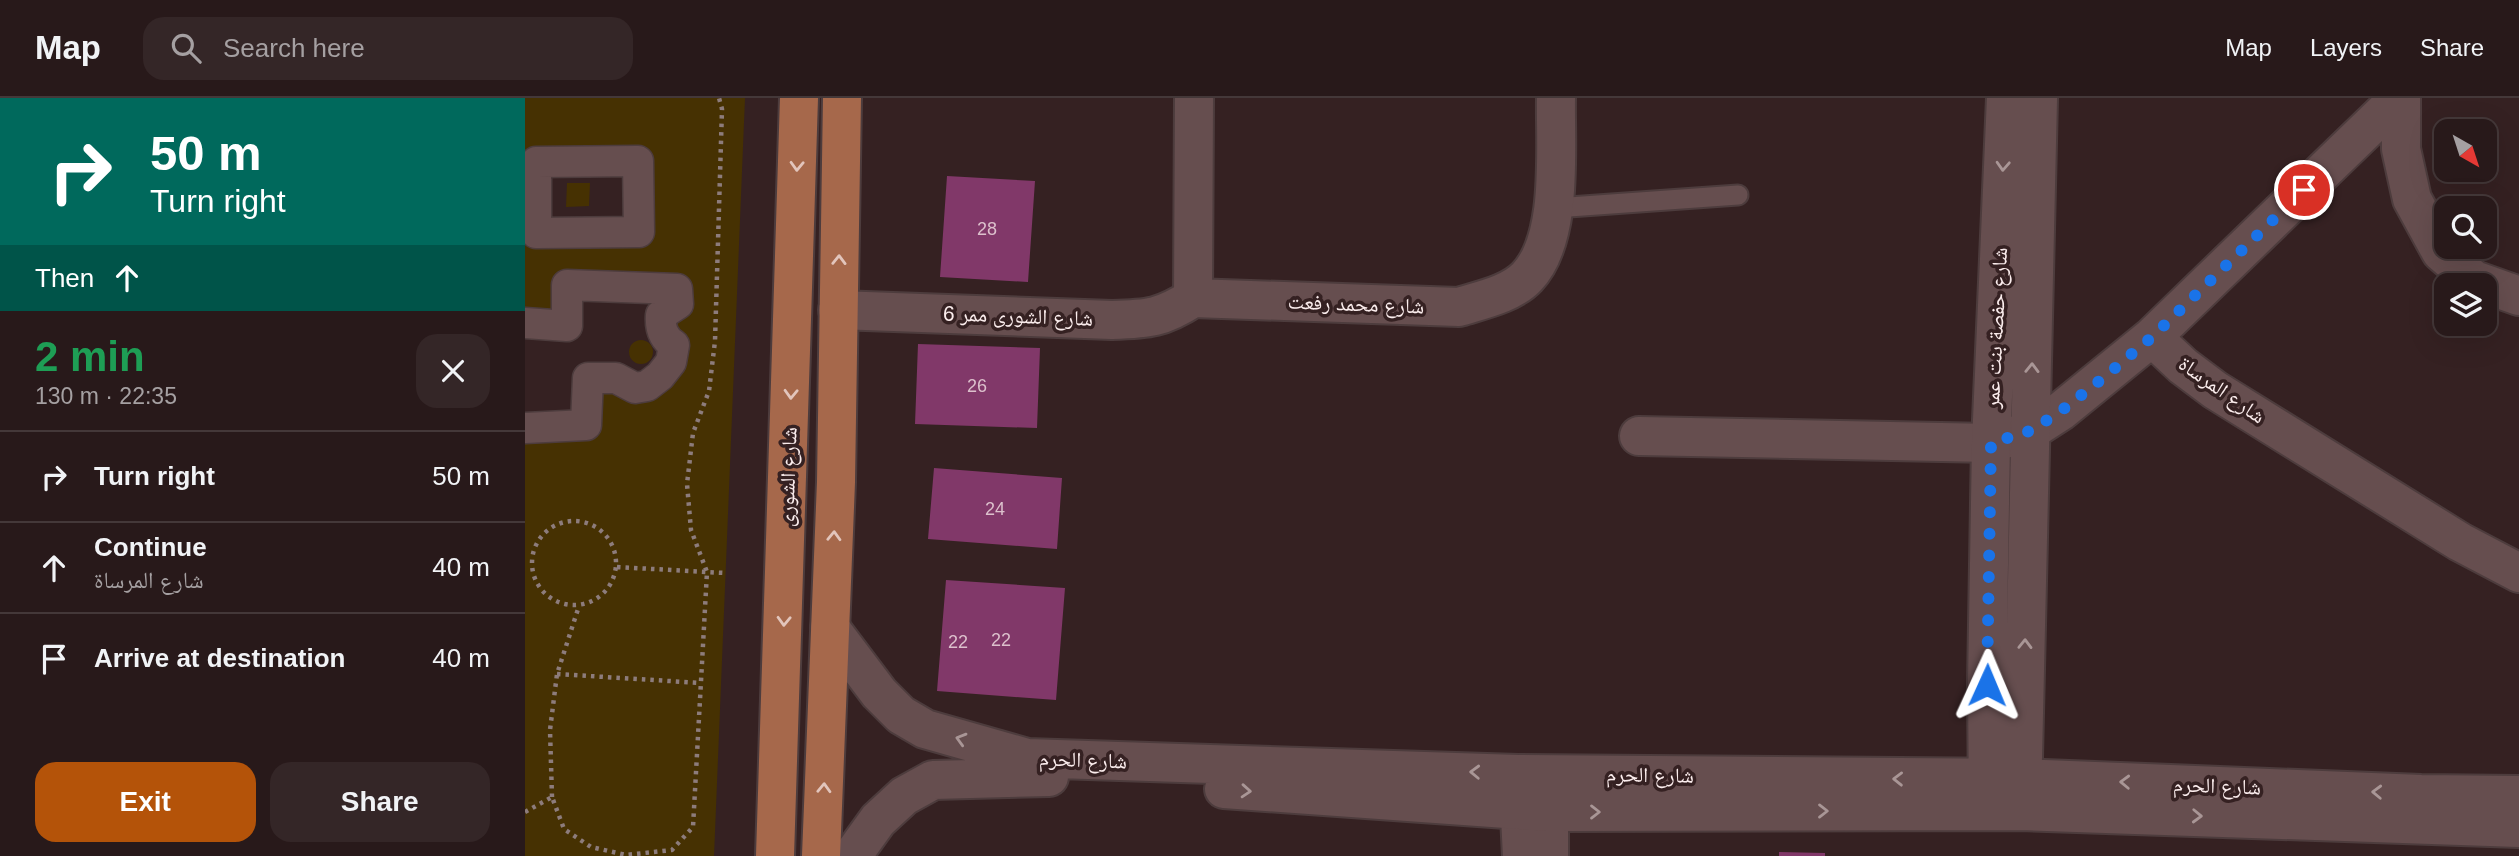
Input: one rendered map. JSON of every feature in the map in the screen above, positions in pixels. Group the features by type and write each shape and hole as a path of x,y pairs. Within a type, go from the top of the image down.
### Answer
{"main road":[{"name":"شارع الشورى","path":"775,856 799,98"},
{"path":"821,856 836,482 842,98"}],"street":[{"path":"1193,298 1194,98"},
{"name":"شارع محمد رفعت","path":"1193,298 1459,307 1496,296 1527,278 1541,255 1555,208 1556,98"},
{"name":"شارع حفصة بنت عمر","path":"2005,794 1987,685 1991,443 2006,98"},
{"name":"شارع حفصة بنت عمر","path":"2005,794 2030,431 2038,98"},
{"path":"1639,436 1991,443 2030,431 2061,411 2152,337 2400,98"},
{"path":"2400,98 2401,149 2411,199 2441,252 2474,280 2519,296"},
{"path":"525,323 567,326 567,285 677,289 678,304 661,315 660,326 667,341 674,345 671,362 660,376 647,386 635,388 616,378 587,378 586,425 525,428"},
{"name":"شارع الشورى ممر 6","path":"838,310 1138,319 1173,311 1193,298"},
{"name":"شارع المرساة","path":"2152,337 2183,366 2215,390 2460,542 2519,573"},
{"name":"شارع الحرم","path":"830,628 879,693 901,715 925,729 1027,758 1534,792"},
{"name":"شارع الحرم","path":"852,856 878,820 904,796 933,780 1031,776 1534,792 2005,794 2423,824 2519,828"},
{"path":"1522,856 1534,792"},
{"path":"1534,792 1549,856"},
{"name":"شارع الحرم","path":"2423,824 2519,795"}],"lane":[{"path":"1555,208 1738,195"}],"path":[{"path":"579,606 557,674 550,730 552,797 563,829 591,847 626,855 672,850 693,827 706,572 691,530 687,484 693,433 709,391 715,341 722,109 719,98"},
{"path":"581,521 596,526 608,537 615,551 617,567 613,581 605,593 592,602 579,606 562,605 548,597 537,585 532,570 532,554 539,539 550,528 565,522 581,521"},
{"path":"617,567 726,573"},
{"path":"557,674 701,683"},
{"path":"525,812 552,797"}],"shaded area":[{"path":"525,98 745,98 714,856 525,856 525,428 585,425 588,378 648,386 667,341 678,304 568,285 567,326 525,323","holes":["638,161 638,232 536,233 536,162"]},
{"path":"567,183 590,183 589,206 566,207"},
{"path":"641,340 649,344 653,352 649,360 641,364 633,360 629,352 633,344"}],"building":[{"path":"947,176 1035,181 1028,282 940,277"},
{"path":"918,344 1040,348 1037,428 915,424"},
{"path":"934,468 1062,478 1057,549 928,539"},
{"path":"946,580 1065,588 1056,700 937,691"},
{"path":"1779,852 1825,853 1825,856 1779,856"}],"route":[{"path":"1987,685 1991,443 2030,431 2103,378 2152,337 2304,190"}]}
